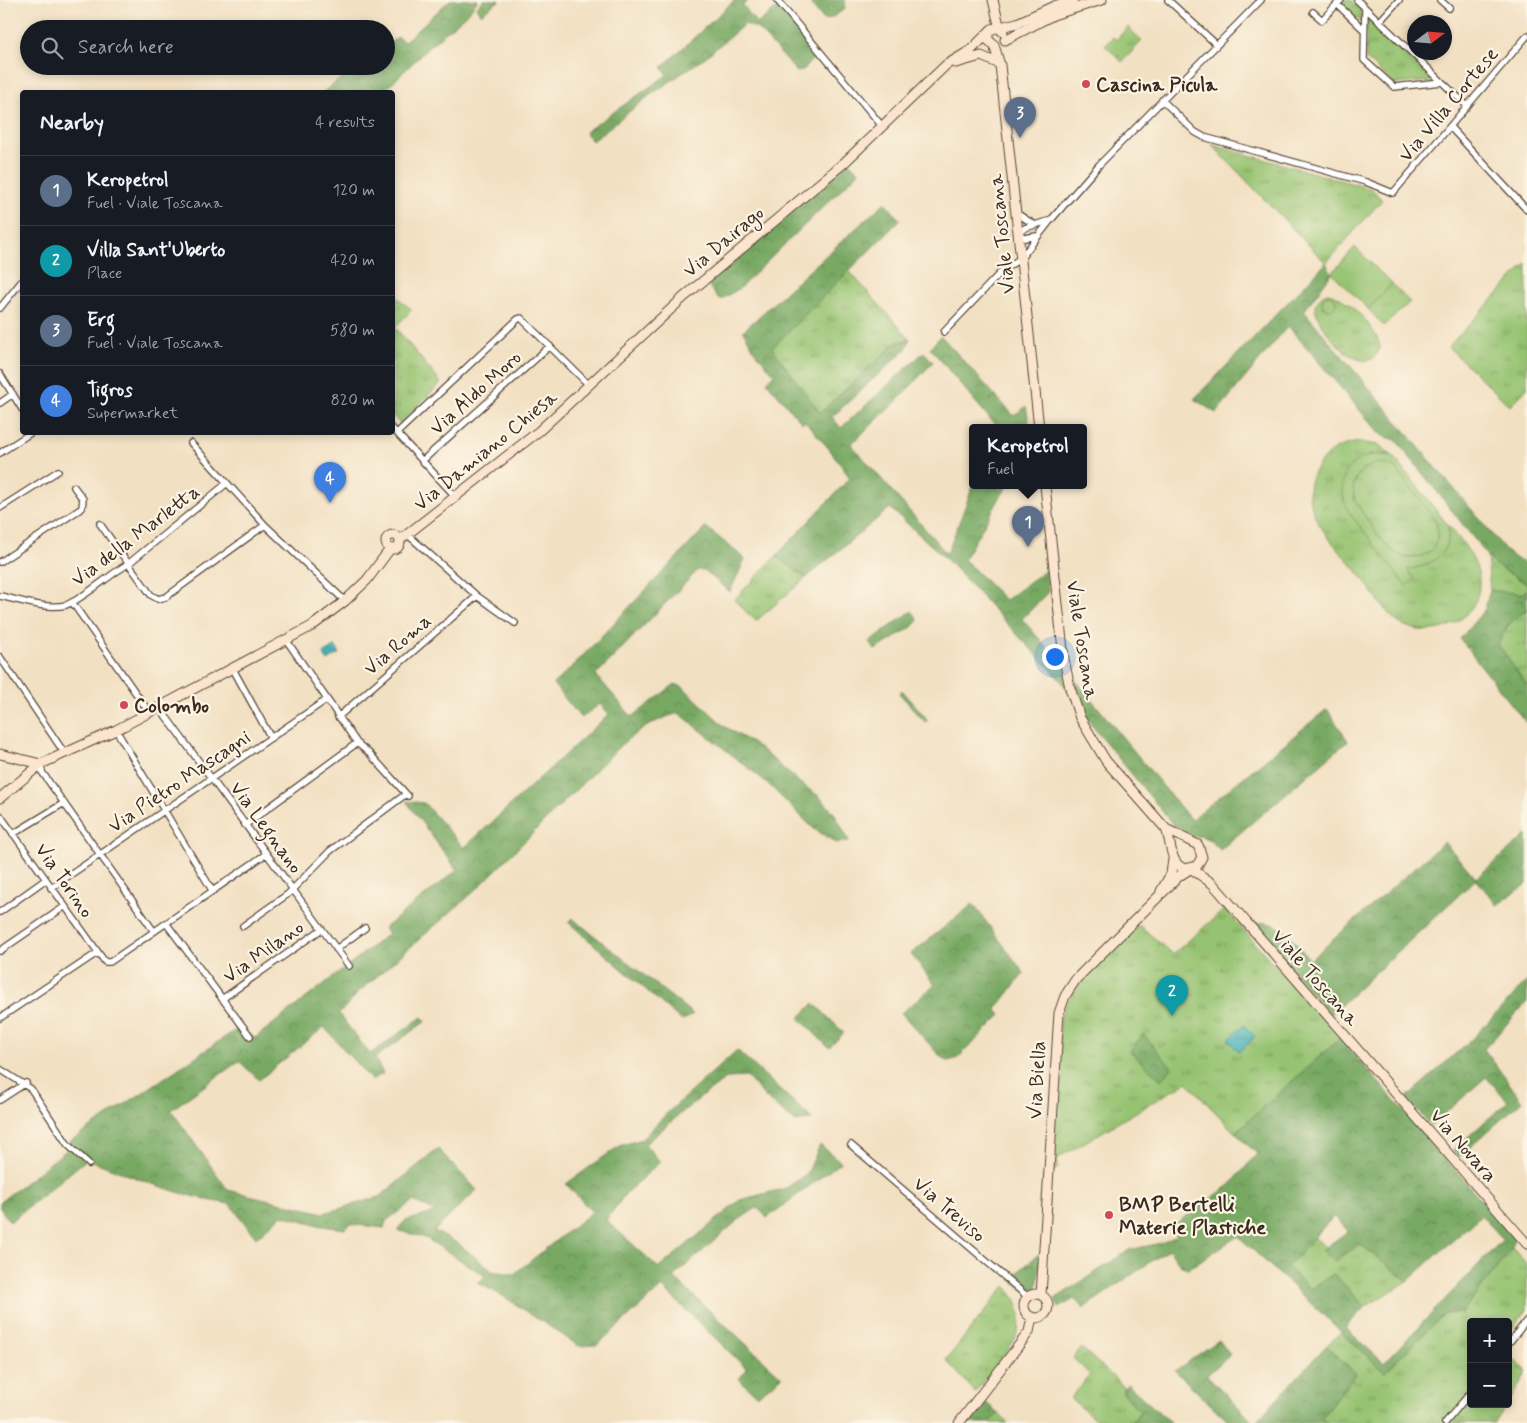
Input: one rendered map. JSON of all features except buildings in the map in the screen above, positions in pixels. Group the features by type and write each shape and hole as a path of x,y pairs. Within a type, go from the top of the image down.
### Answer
{"street":[{"path":"776,0 882,126"},
{"path":"971,50 995,28 1000,29 1073,0"},
{"path":"971,50 1001,43 1053,15 1102,0"},
{"path":"1168,0 1217,44"},
{"path":"944,332 1003,270 1021,258 1050,220 1162,100 1261,0"},
{"path":"1357,0 1467,106"},
{"path":"1379,22 1399,0"},
{"path":"1440,0 1449,8"},
{"path":"1313,12 1322,20 1339,2 1364,30"},
{"path":"993,3 1000,29 1004,34 1001,43"},
{"path":"993,3 988,40 1001,43"},
{"path":"1365,8 1364,60 1392,86 1442,82"},
{"name":"Via Villa Cortese","path":"1162,100 1195,132 1204,137 1366,182 1393,193 1527,36"},
{"name":"Viale Toscana","path":"1001,43 1000,64 1039,424"},
{"name":"Via Dairago","path":"590,385 684,297 833,173 942,68 971,50"},
{"path":"942,68 978,56 989,58 1000,64"},
{"path":"1450,127 1527,210"},
{"path":"1016,213 1029,223 1037,225"},
{"path":"1037,236 1026,238 1018,233 1024,228 1050,220"},
{"path":"0,308 20,283"},
{"path":"455,496 397,433 518,319 521,318 590,385"},
{"name":"Via Aldo Moro","path":"422,461 550,346"},
{"path":"0,374 20,406"},
{"name":"Via Damiano Chiesa","path":"345,602 368,580 390,549 386,543 388,537 394,535 404,538 539,431 590,385"},
{"path":"0,403 13,394"},
{"path":"0,453 27,435"},
{"path":"0,798 41,764 116,730 287,641 312,626 345,602 226,484 191,443"},
{"path":"0,508 58,471"},
{"name":"Via della Marletta","path":"0,596 49,605 72,602 110,574 128,564 226,484"},
{"path":"0,562 82,508 83,500 74,487"},
{"name":"Viale Toscana","path":"1045,489 1065,664 1076,710 1101,754 1166,830 1198,845 1213,884"},
{"path":"100,524 151,596 158,599 166,597 265,524"},
{"path":"404,538 477,596 515,623"},
{"name":"Via Roma","path":"338,717 477,596"},
{"path":"72,602 149,712"},
{"path":"243,926 292,889 330,851 407,795 370,754 357,743 287,641"},
{"path":"0,656 65,754"},
{"path":"233,669 271,738"},
{"name":"Via Pietro Mascagni","path":"51,888 326,700"},
{"name":"Via Legnano","path":"159,707 349,966"},
{"path":"116,730 212,890"},
{"path":"245,825 357,743"},
{"path":"0,754 41,764"},
{"path":"41,764 42,772 153,930 266,854"},
{"path":"13,834 64,803"},
{"name":"Via Torino","path":"0,815 105,962 110,962 153,930"},
{"name":"Viale Toscana","path":"1166,830 1173,854 1181,868 1191,869 1213,884 1394,1092"},
{"path":"1173,854 1178,843 1186,840"},
{"name":"Via Biella","path":"1153,904 1171,874 1173,854"},
{"path":"1191,869 1199,864 1202,857"},
{"name":"Via Biella","path":"1041,1295 1059,1013 1065,996 1076,979 1179,876 1191,869"},
{"path":"0,912 45,880"},
{"path":"0,952 64,907"},
{"path":"166,923 250,1036"},
{"path":"336,949 365,928"},
{"name":"Via Milano","path":"222,999 322,929"},
{"path":"0,1018 97,953"},
{"path":"0,1068 26,1083 44,1105 68,1145 89,1164"},
{"path":"0,1100 26,1083"},
{"name":"Via Novara","path":"1394,1092 1527,1244"},
{"name":"Via Treviso","path":"851,1145 1028,1297"},
{"path":"1034,1294 1041,1295 1048,1302 1048,1309 1040,1318 1032,1317 1024,1308 1028,1297 1034,1294"},
{"path":"959,1423 1029,1332 1032,1317"},
{"path":"1512,1339 1527,1320"},
{"path":"1445,1423 1467,1397"}],"green space":[{"path":"450,0 478,0 468,13 432,44 385,90 326,90 346,75 395,75 395,39 398,37 404,42"},
{"path":"483,0 500,0 481,14 476,8"},
{"path":"735,0 749,0 743,5 757,24 778,7 817,54 803,70 797,72 758,29 745,24 703,59 649,96 592,141 585,132 667,75 662,67"},
{"path":"808,0 845,0 845,9 824,20"},
{"path":"1344,0 1351,0 1361,10 1361,22 1341,3"},
{"path":"1367,17 1407,56 1407,60 1411,60 1431,79 1430,81 1394,84 1366,59"},
{"path":"1128,27 1142,41 1122,62 1105,45 1113,37 1116,40"},
{"path":"1212,145 1372,189 1382,200 1326,263"},
{"path":"849,162 859,172 740,288 719,299 710,288 709,281"},
{"path":"885,202 900,220 772,348 820,413 896,343 910,339 906,349 832,417 841,428 924,352 933,362 896,402 851,444 947,554 972,489 1005,489 964,559 1005,600 1046,570 1048,592 1022,619 1072,676 1191,820 1327,709 1348,741 1220,850 1204,837 1184,838 1089,722 1062,682 946,559 890,508 806,578 776,556 850,478 830,450 805,421 802,423 767,382 774,374 756,353 743,331"},
{"path":"1355,247 1392,284 1368,309 1332,273"},
{"path":"1326,263 1332,273 1304,311 1509,554 1527,565 1527,584 1494,564 1396,440 1381,435 1288,326 1216,413 1194,399"},
{"path":"1527,263 1527,389 1510,406 1448,347"},
{"path":"849,271 910,339 896,343 820,413 771,348"},
{"path":"1392,284 1410,302 1384,326 1368,309"},
{"path":"1328,293 1344,300 1368,323 1374,332 1380,348 1373,358 1363,361 1353,357 1331,338 1317,314 1315,305 1322,295"},
{"path":"1326,295 1332,295 1336,302 1332,309 1326,309 1322,305 1322,299"},
{"path":"395,296 412,310 395,327"},
{"path":"395,327 441,383 400,424 395,418"},
{"path":"941,336 1014,416 1026,406 1029,424 994,424 930,348"},
{"path":"1359,442 1379,445 1394,457 1386,454 1368,455 1343,500 1407,569 1425,565 1439,556 1447,543 1448,525 1474,560 1479,580 1479,591 1469,612 1452,625 1442,629 1420,630 1409,628 1399,623 1384,608 1320,525 1309,496 1311,481 1318,466 1331,452 1346,445"},
{"path":"1378,454 1394,457 1448,525 1449,534 1444,550 1439,556 1425,565 1407,569 1415,579 1406,586 1348,511 1344,500 1342,490 1345,473 1350,466 1366,457","holes":["1378,463 1392,466 1398,471 1436,521 1438,534 1435,546 1429,552 1417,558 1406,558 1395,553 1386,545 1356,503 1354,496 1353,489 1356,477 1365,468"]},
{"path":"1378,463 1392,466 1398,471 1436,521 1437,538 1435,546 1429,552 1417,557 1405,557 1395,553 1378,535 1356,503 1353,489 1356,477 1365,468"},
{"path":"706,527 745,559 730,592 704,570 698,570 596,675 632,717 675,684 683,687 724,726 760,748 800,783 820,797 835,814 849,841 837,843 814,829 766,782 679,713 663,718 642,729 622,744 476,890 360,991 339,1014 370,1054 422,1017 426,1021 375,1058 383,1074 371,1080 324,1027 259,1080 239,1061 171,1110 228,1190 324,1213 379,1197 438,1149 477,1190 434,1231 459,1244 492,1271 514,1274 592,1212 566,1184 619,1146 642,1139 665,1115 737,1050 812,1119 795,1122 768,1100 747,1077 727,1078 692,1104 645,1144 660,1162 626,1193 606,1220 659,1268 740,1200 786,1188 807,1174 820,1145 841,1162 767,1218 758,1207 737,1221 673,1277 782,1377 757,1396 739,1379 747,1369 662,1287 597,1345 579,1346 503,1296 478,1283 485,1276 426,1238 397,1230 405,1221 436,1212 413,1201 386,1221 384,1228 349,1224 345,1229 322,1226 282,1215 256,1238 230,1204 193,1197 87,1159 10,1222 0,1208 0,1202 68,1149 69,1142 240,1027 255,1038 388,934 384,928 457,870 406,801 424,803 464,848 609,714 600,704 581,718 553,684 573,666"},
{"path":"776,556 806,578 756,621 734,600"},
{"path":"1487,556 1494,564 1527,584 1527,590 1522,594 1490,590"},
{"path":"1490,590 1522,594 1527,590 1527,609 1508,625 1498,644 1527,686 1527,724 1460,639 1485,609"},
{"path":"1527,609 1527,686 1498,644 1508,625"},
{"path":"912,611 918,620 912,627 875,650 869,642"},
{"path":"902,690 928,720 925,722 899,693"},
{"path":"1527,835 1527,884 1497,905 1476,879 1330,1015 1253,923 1272,924 1286,932 1310,960 1444,842 1476,878"},
{"path":"973,904 1024,973 996,1009 1001,1015 958,1058 948,1061 940,1056 901,1013 935,985 911,954"},
{"path":"1225,909 1340,1038 1235,1133 1187,1082 1058,1158 1057,1169 1048,1173 1061,1014 1076,988 1139,925 1173,954"},
{"path":"572,918 693,1014 682,1021 568,922"},
{"path":"1527,981 1527,1002 1484,1049 1522,1101 1458,1158 1452,1151 1508,1101 1486,1077 1431,1126 1406,1098 1474,1037"},
{"path":"814,1003 844,1033 829,1048 799,1018"},
{"path":"1143,1034 1172,1068 1161,1080 1130,1051"},
{"path":"1340,1038 1514,1237 1512,1248 1462,1313 1445,1313 1385,1372 1238,1236 1189,1268 1181,1266 1169,1249 1084,1308 1074,1299 1059,1308 1055,1299 1129,1250 1161,1243 1177,1236 1171,1227 1230,1185 1257,1154 1235,1133","holes":["1481,1215 1503,1239 1384,1363 1345,1328 1365,1307 1334,1274 1310,1289 1287,1267 1334,1216 1348,1231 1322,1250 1334,1262 1360,1244 1408,1281"]},
{"path":"1314,1237 1326,1247 1322,1250 1360,1244 1408,1281 1365,1307 1334,1274 1310,1289 1287,1267"},
{"path":"1512,1248 1527,1264 1527,1310 1512,1329 1512,1318 1467,1318 1467,1408 1505,1408 1494,1423 1327,1423 1321,1418 1356,1374 1326,1346 1341,1332 1385,1372 1445,1313 1462,1312"},
{"path":"1041,1252 1037,1288 1025,1291 1010,1279"},
{"path":"1005,1286 1016,1300 1020,1314 1019,1328 1014,1341 975,1392 946,1360"},
{"path":"1219,1340 1230,1355 1207,1375 1254,1423 1230,1423 1175,1371"},
{"path":"1326,1346 1356,1374 1321,1418 1327,1423 1255,1423"},
{"path":"1082,1348 1124,1387 1123,1393 1140,1412 1131,1423 1100,1423 1070,1398 1090,1375 1073,1358"},
{"path":"1512,1358 1527,1371 1512,1397"},
{"path":"1127,1384 1171,1423 1131,1423 1140,1412 1123,1392"},
{"path":"983,1400 998,1413 989,1423 964,1423"},
{"path":"998,1413 1008,1423 989,1423"}],"water":[{"path":"335,646 340,653 328,661 323,654"},
{"path":"1244,1025 1255,1037 1239,1052 1228,1040"}],"place":[{"name":"Cascina Picula","path":"1086,84"},
{"name":"Erg","path":"1020,138"},
{"name":"Tigros","path":"330,503"},
{"name":"Keropetrol","path":"1028,547"},
{"name":"Colombo","path":"124,705"},
{"name":"Villa Sant'Uberto","path":"1172,1016"},
{"name":"BMP Bertelli Materie Plastiche","path":"1109,1215"}]}
